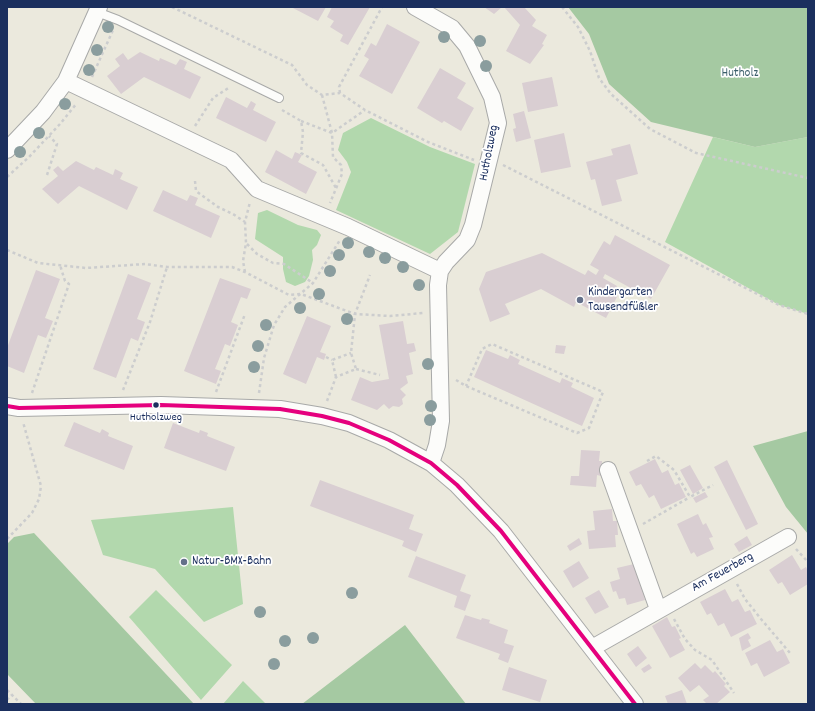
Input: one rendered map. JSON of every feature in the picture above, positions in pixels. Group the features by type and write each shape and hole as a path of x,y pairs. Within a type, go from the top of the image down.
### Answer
{"street":[{"name":"Hutholzweg","path":"416,7 452,28 467,46 492,98 498,123 473,225 466,240 440,271"},
{"path":"7,150 43,112 66,81 98,9"},
{"path":"66,81 86,92 231,160 257,189 348,227 440,271 438,285 440,422 437,445 431,463"},
{"path":"17,407 258,407 322,416 349,424 390,440 431,463 457,485 501,531 635,704"},
{"path":"608,470 629,531 662,607"},
{"name":"Am Feuerberg","path":"592,648 788,537"}],"lane":[{"path":"98,9 279,98"}],"path":[{"path":"172,7 292,65 308,85 322,95 340,94 365,110 428,142 489,162 779,305 808,314"},
{"path":"340,94 339,87 382,7"},
{"path":"562,7 578,27 590,51 599,78 612,94 650,129 696,153 808,178"},
{"path":"184,137 198,122 213,98 229,87 245,82"},
{"path":"322,95 332,134 333,157 341,165 342,174 324,218"},
{"path":"281,109 301,121 332,134"},
{"path":"332,134 365,110"},
{"path":"301,121 303,132 301,153 323,165 336,188"},
{"path":"47,175 58,144 49,136"},
{"path":"195,181 196,191 218,207 245,222"},
{"path":"245,272 243,261 246,243 245,222 248,205 257,189"},
{"path":"258,407 264,358 274,325 285,307 313,283 348,227"},
{"path":"246,243 258,254 273,263 284,264 313,283"},
{"path":"7,250 38,263 86,268 145,264 167,267 232,267 245,272 289,295 301,294 355,314 390,316 439,312"},
{"path":"7,539 32,513 39,499 42,486 17,407 70,284 65,282 60,265"},
{"path":"116,406 150,322 167,267"},
{"path":"356,369 351,353 355,314 370,275"},
{"path":"211,406 245,314"},
{"path":"492,344 603,392 590,428 578,433 466,386 482,349 492,344"},
{"path":"326,357 332,360 351,353"},
{"path":"322,416 336,377 332,360"},
{"path":"336,377 356,369 380,374"},
{"path":"647,461 656,456 674,470 690,497"},
{"path":"629,531 713,485"},
{"path":"729,570 745,599 790,653"},
{"path":"662,607 685,639 695,650 712,660 734,693"},
{"path":"7,690 21,704"},
{"path":"7,700 11,695"}],"green space":[{"name":"Hutholz","path":"568,7 808,7 808,137 755,147 651,122 609,84 589,34"},
{"path":"371,118 430,147 475,164 458,232 430,254 336,210 351,172 347,162 338,150 343,133"},
{"path":"713,137 755,147 808,137 808,314 779,305 665,242"},
{"path":"267,210 298,225 317,230 321,235 317,245 312,250 313,260 309,276 305,282 295,286 286,282 283,269 283,257 255,239 258,213"},
{"path":"808,431 808,534 786,507 753,446"},
{"name":"Natur-BMX-Bahn","path":"233,507 243,604 204,622 155,569 103,555 91,520"},
{"path":"34,533 194,704 36,704 7,674 7,544 14,537"},
{"path":"156,590 232,665 201,700 129,617"},
{"path":"405,625 466,704 302,704"},
{"path":"243,681 266,704 223,704"}],"building":[{"path":"291,7 326,7 318,21"},
{"path":"332,7 370,7 348,45 340,41 343,35 330,27 334,21 327,17"},
{"path":"484,7 502,7 494,14"},
{"path":"504,7 524,7 536,20 532,26 547,35 542,44 544,45 530,64 506,51 520,25"},
{"path":"387,24 420,42 392,94 359,76 369,59 364,56 371,43 376,46"},
{"path":"140,52 159,61 160,58 176,65 180,59 187,62 184,69 201,77 190,99 144,77 121,94 107,76 120,66 115,59 123,53 128,60"},
{"path":"440,68 466,83 457,98 474,108 461,131 444,121 442,123 417,108"},
{"path":"552,77 558,106 528,112 522,83"},
{"path":"226,97 247,108 251,101 256,104 253,110 276,122 266,142 216,118"},
{"path":"524,111 531,138 516,142 513,129 516,128 513,114"},
{"path":"564,133 571,167 541,173 534,140"},
{"path":"630,144 638,174 616,180 622,201 602,206 595,179 591,180 586,162 613,155 611,149"},
{"path":"276,150 292,159 295,152 302,155 298,162 317,172 306,194 265,172"},
{"path":"76,161 94,170 96,167 113,175 115,169 123,173 120,179 138,187 127,210 79,186 58,204 42,189 58,176 53,170 58,166 63,171"},
{"path":"163,190 187,201 190,195 198,198 195,205 220,216 211,238 153,211"},
{"path":"615,235 670,265 651,299 605,274 603,278 617,286 614,292 618,295 606,318 576,302 574,307 541,289 505,304 510,314 490,322 479,289 486,272 542,253 585,275 588,270 596,275 599,270 590,265 604,241 610,245"},
{"path":"36,270 60,279 45,318 53,321 46,338 38,335 24,373 7,366 7,348"},
{"path":"128,274 151,283 137,319 145,322 138,341 131,338 116,378 93,369"},
{"path":"220,278 251,289 247,299 241,297 231,322 238,325 230,346 225,344 215,369 221,371 216,384 184,371"},
{"path":"307,316 331,326 320,352 326,354 324,360 317,357 306,384 283,374"},
{"path":"403,321 407,344 414,343 416,351 409,353 413,374 406,376 408,383 400,389 406,395 402,399 403,404 399,407 393,406 389,409 384,404 377,410 351,400 360,377 372,382 389,379 379,325"},
{"path":"556,345 566,346 564,354 555,353"},
{"path":"486,350 508,359 510,355 520,360 518,364 560,383 562,378 573,383 571,387 594,398 582,426 474,377"},
{"path":"74,422 100,433 102,429 109,433 108,436 133,446 124,470 64,446"},
{"path":"173,423 199,433 200,430 208,433 207,436 235,447 226,471 164,448"},
{"path":"581,450 600,451 599,461 602,461 601,476 597,475 596,487 570,485 571,476 579,476"},
{"path":"655,459 662,473 668,470 675,485 679,483 686,497 661,509 654,495 649,498 641,484 636,486 629,472"},
{"path":"727,460 758,524 746,530 714,467"},
{"path":"690,465 703,488 693,494 680,470"},
{"path":"320,480 414,515 409,529 423,534 416,552 402,546 404,541 310,506"},
{"path":"705,492 708,497 696,503 693,498"},
{"path":"612,509 613,521 617,521 618,535 615,535 616,547 589,549 587,531 595,530 593,511"},
{"path":"698,514 703,525 706,523 713,537 709,538 714,549 697,557 694,552 691,554 677,524"},
{"path":"747,536 752,545 739,552 734,544"},
{"path":"579,538 582,544 570,551 567,546"},
{"path":"792,555 801,570 806,567 808,571 808,584 790,595 782,582 778,584 769,570"},
{"path":"416,556 466,575 460,591 471,595 465,611 454,607 457,596 408,577"},
{"path":"579,561 589,578 573,588 563,571"},
{"path":"634,564 637,575 640,574 645,600 627,605 625,598 619,599 616,591 613,592 610,582 620,579 617,568"},
{"path":"725,589 732,602 738,599 745,612 750,610 757,624 731,637 724,623 718,626 711,613 707,615 700,602"},
{"path":"599,590 609,607 595,614 585,598"},
{"path":"465,615 481,620 482,618 490,620 489,623 508,630 504,643 514,646 508,663 498,659 500,654 456,638"},
{"path":"667,617 672,627 675,626 681,638 679,639 685,650 670,658 652,626"},
{"path":"748,633 751,638 748,640 751,646 742,651 739,638"},
{"path":"770,640 777,652 783,649 790,663 764,677 757,663 751,666 745,653"},
{"path":"638,646 647,658 636,667 627,654"},
{"path":"695,663 701,669 705,665 713,673 715,671 726,684 724,686 730,692 716,704 707,704 703,700 709,696 699,685 690,692 678,678"},
{"path":"649,664 652,668 644,673 641,669"},
{"path":"509,667 547,680 540,702 502,690"},
{"path":"682,690 687,704 668,704 665,696"}],"transit line":[{"path":"7,406 19,408 161,405 280,409 322,416 349,423 389,440 431,463 457,485 501,531 635,704"}],"place":[{"name":"Kindergarten Tausendfüßler","path":"580,300"},
{"name":"Hutholzweg","path":"156,405"},
{"name":"Natur-BMX-Bahn","path":"184,562"}]}
